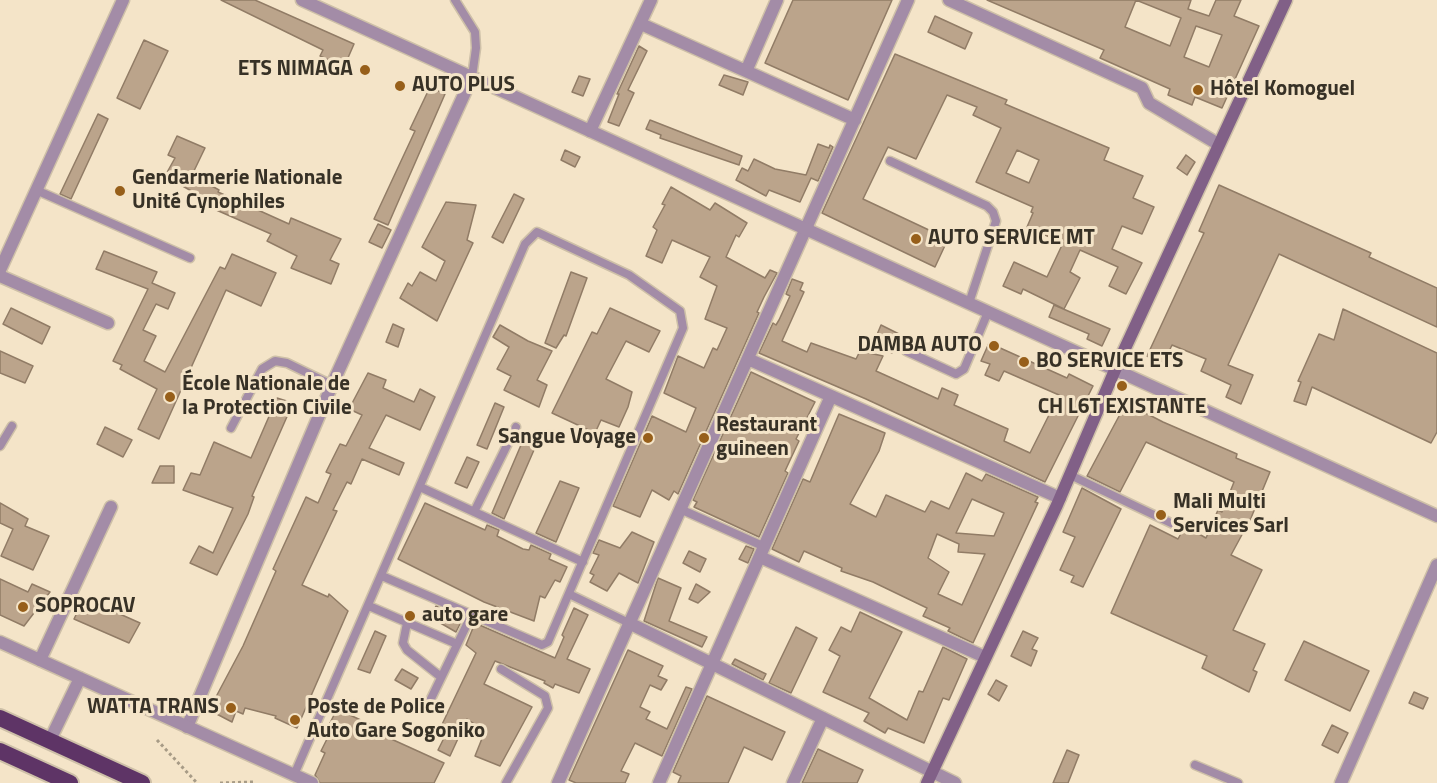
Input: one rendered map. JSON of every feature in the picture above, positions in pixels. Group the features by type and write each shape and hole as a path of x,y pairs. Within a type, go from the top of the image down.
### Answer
{"highway":[{"path":"0,718 141,783"},
{"path":"0,751 70,783"}],"main road":[{"path":"929,778 1060,498 1115,370 1286,0"}],"street":[{"path":"0,270 123,0"},
{"path":"302,0 1437,516"},
{"path":"590,131 651,0"},
{"path":"747,69 777,0"},
{"path":"558,783 908,0"},
{"path":"949,0 1142,88 1149,103 1218,144"},
{"path":"641,24 747,69 855,120"},
{"path":"187,727 332,385 472,77"},
{"path":"0,276 108,323"},
{"path":"748,359 1060,498"},
{"path":"659,783 831,396"},
{"path":"40,660 111,507"},
{"path":"762,552 985,657"},
{"path":"1341,783 1437,565"},
{"path":"629,623 712,666 823,718 929,778 955,783"},
{"path":"0,642 312,783"},
{"path":"50,740 80,678"},
{"path":"793,783 823,718"}],"lane":[{"path":"456,0 475,32 476,48 472,77"},
{"path":"890,161 987,206 993,213 996,222 969,303"},
{"path":"36,190 190,258"},
{"path":"294,775 525,244 537,232 628,275 680,311 683,328 548,642 542,645 382,576"},
{"path":"906,351 956,374 964,369 988,312"},
{"path":"231,428 262,369 274,361 287,363 332,385"},
{"path":"0,446 12,426"},
{"path":"474,512 516,427"},
{"path":"1070,475 1173,524"},
{"path":"420,487 583,562"},
{"path":"680,509 762,552"},
{"path":"569,594 629,623"},
{"path":"369,606 457,644"},
{"path":"427,707 471,616"},
{"path":"407,623 403,643 407,650 441,677"},
{"path":"501,669 545,696 548,708 506,783"},
{"path":"1195,765 1238,783"}],"path":[{"path":"157,740 197,783"},
{"path":"220,783 253,782"}],"building":[{"path":"221,0 255,0 354,44 344,67 320,56 323,50"},
{"path":"793,0 892,0 848,100 765,63"},
{"path":"987,0 1136,0 1191,0 1188,9 1209,16 1216,0 1241,0 1234,16 1259,26 1222,108 1195,97 1192,105 1168,95 1170,89 1100,58 1104,50","holes":["1136,0 1181,18 1170,46 1125,27","1196,26 1222,35 1209,67 1184,57"]},
{"path":"935,16 972,33 965,49 928,32"},
{"path":"144,40 168,51 140,109 117,98"},
{"path":"639,46 647,51 628,90 634,93 619,126 608,122 619,94 617,94"},
{"path":"895,54 1007,100 1005,104 1109,148 1104,160 1143,176 1133,198 1154,207 1142,234 1122,226 1112,249 1142,263 1126,294 1109,286 1118,267 1080,250 1070,272 1080,278 1064,309 1023,289 1021,294 1003,286 1014,262 1047,277 1063,243 1027,227 1033,207 976,182 1001,128 973,115 977,107 947,95 916,159 888,147 863,199 948,239 935,267 822,213","holes":["1017,150 1039,160 1029,183 1006,173"]},
{"path":"724,75 748,82 743,95 719,85"},
{"path":"579,76 590,79 583,96 572,92"},
{"path":"430,87 445,94 388,225 374,219 415,131 410,129"},
{"path":"98,114 108,119 71,199 60,194"},
{"path":"650,120 742,156 739,165 660,138 661,135 646,129"},
{"path":"177,136 205,148 192,175 219,190 218,192 289,224 291,218 341,239 330,260 339,264 331,284 291,268 297,256 267,241 271,234 214,209 216,205 165,176 175,158 168,155"},
{"path":"818,144 833,147 818,181 811,178 800,202 769,190 766,196 736,180 742,168 748,171 754,159 775,169 806,175"},
{"path":"565,150 580,157 575,167 561,160"},
{"path":"1186,155 1195,162 1187,175 1177,168"},
{"path":"1219,185 1371,253 1369,257 1437,288 1437,327 1279,254 1228,365 1253,375 1241,404 1226,397 1231,385 1201,371 1206,359 1172,345 1163,364 1147,356 1204,233 1199,231"},
{"path":"671,187 710,210 715,203 747,223 739,237 736,235 726,257 765,278 770,270 777,273 757,312 759,313 678,494 674,491 669,500 652,490 640,517 613,506 652,416 686,432 696,408 664,393 678,356 704,368 713,348 717,350 727,328 705,319 717,286 700,277 710,257 672,240 662,263 646,256 657,230 653,227 665,205 662,204"},
{"path":"514,194 524,199 503,243 492,237"},
{"path":"446,202 476,205 467,240 473,243 437,321 400,298 408,283 412,286 420,272 436,281 445,261 422,247"},
{"path":"378,224 391,230 382,248 369,242"},
{"path":"104,251 157,272 152,283 175,293 168,309 156,304 143,330 156,336 144,361 165,372 220,267 225,269 232,254 276,273 261,306 226,290 159,439 138,429 157,389 120,369 122,365 113,361 148,289 96,269"},
{"path":"571,272 587,278 566,336 564,335 556,348 545,343"},
{"path":"792,279 803,283 800,290 804,292 782,341 807,352 811,343 856,359 860,351 883,356 876,371 938,399 942,388 958,395 954,405 1008,429 1004,441 1030,453 1059,395 1004,371 999,381 985,375 990,364 981,361 989,343 1067,378 1069,374 1093,386 1045,482 866,399 759,353 773,323 776,325 790,296 786,294"},
{"path":"1054,305 1110,329 1102,346 1087,339 1089,334 1049,317"},
{"path":"11,308 50,327 42,344 3,324"},
{"path":"610,308 660,331 649,352 626,341 606,379 632,392 628,407 619,427 601,420 595,433 552,413 592,332 597,334"},
{"path":"1343,309 1437,353 1437,432 1431,443 1312,387 1306,405 1294,401 1301,382 1298,381 1319,334 1334,340"},
{"path":"393,324 404,329 398,347 386,342"},
{"path":"500,325 552,351 537,380 547,385 539,407 504,390 511,376 497,369 509,347 493,337"},
{"path":"881,325 901,335 892,353 882,348 884,341 876,337"},
{"path":"0,351 33,366 25,383 0,373"},
{"path":"751,372 815,402 796,439 799,441 785,471 788,473 759,537 694,507 697,502 693,500"},
{"path":"368,373 386,380 383,388 414,402 420,389 435,397 420,430 386,415 369,448 404,463 399,475 362,459 351,484 347,482 333,510 337,511 302,585 328,597 329,594 348,611 297,728 275,718 276,716 245,708 243,714 236,711 232,722 209,710 243,646 276,571 273,569 306,497 318,503 331,474 326,472 340,444 346,446 362,415 349,409"},
{"path":"277,398 293,403 252,496 254,497 248,514 217,575 190,563 199,546 213,553 233,508 183,490 191,473 200,475 214,442 251,458"},
{"path":"495,403 504,407 487,449 477,445"},
{"path":"1126,403 1163,422 1237,454 1236,458 1270,472 1251,518 1231,555 1262,570 1233,630 1265,644 1253,670 1257,672 1249,692 1202,668 1207,656 1111,613 1150,525 1178,539 1185,526 1206,538 1218,510 1222,512 1234,482 1146,442 1120,492 1087,476"},
{"path":"839,414 885,433 879,451 850,504 876,517 886,495 925,512 931,501 949,509 966,473 982,481 986,474 1038,497 1035,502 1038,503 973,643 948,631 950,628 923,616 927,608 873,582 841,571 842,568 804,551 799,562 772,549 803,479 810,482","holes":["972,499 1004,513 994,536 956,533","937,534 959,544 958,552 985,554 962,605 938,594 949,572 928,558"]},
{"path":"105,427 132,440 123,457 97,444"},
{"path":"524,438 537,443 504,519 492,513"},
{"path":"467,457 479,462 467,488 455,483"},
{"path":"160,466 174,466 174,483 152,483"},
{"path":"560,481 579,488 556,542 536,533"},
{"path":"1082,488 1121,509 1083,587 1071,582 1074,576 1060,570 1075,537 1063,532"},
{"path":"0,503 28,519 25,526 49,536 33,570 1,556 13,529 0,523"},
{"path":"425,503 485,530 487,525 499,530 497,536 523,549 529,550 531,545 551,554 549,559 567,567 560,582 555,580 545,598 540,596 534,621 484,602 398,559"},
{"path":"632,532 654,542 638,583 619,573 607,591 590,582 594,575 590,573 599,555 593,553 599,540 620,548"},
{"path":"746,546 754,549 748,563 739,559"},
{"path":"689,551 706,559 700,572 683,563"},
{"path":"658,578 681,588 669,621 707,637 702,647 644,621"},
{"path":"0,579 28,592 32,584 50,592 24,626 0,615"},
{"path":"696,584 710,592 698,603 689,599"},
{"path":"84,598 140,623 129,643 74,619"},
{"path":"436,606 462,620 456,632 430,617"},
{"path":"574,608 588,615 567,659 590,669 579,693 555,684 553,688 544,683 545,681 495,661 484,684 532,707 500,766 475,756 485,731 467,719 450,756 438,750 444,738 437,735 476,653 466,645 475,623 555,658"},
{"path":"860,612 902,632 869,698 907,720 919,691 923,692 943,647 967,659 949,700 943,698 924,743 888,728 885,733 864,721 869,713 823,692 840,656 829,650 841,627 851,632"},
{"path":"796,627 817,638 791,693 769,683"},
{"path":"375,631 386,636 370,673 358,669"},
{"path":"1023,631 1038,638 1032,649 1037,651 1031,666 1011,656"},
{"path":"1304,641 1369,671 1350,711 1285,680"},
{"path":"628,650 663,666 658,676 667,680 661,690 650,685 640,707 650,712 646,719 667,729 686,687 692,689 662,756 635,743 621,771 629,774 625,783 576,783 569,780"},
{"path":"735,659 766,674 763,680 732,664"},
{"path":"402,669 418,678 411,689 395,680"},
{"path":"996,680 1007,686 999,701 988,694"},
{"path":"1414,692 1428,698 1423,709 1409,703"},
{"path":"707,696 785,732 772,760 744,747 728,783 678,783 681,776 673,772"},
{"path":"337,709 380,729 378,733 444,763 434,783 320,783 315,775 325,753 321,751 329,735 325,733"},
{"path":"1332,725 1348,733 1338,753 1322,745"},
{"path":"818,749 863,770 857,783 802,783"},
{"path":"1067,750 1079,755 1068,783 1053,783"}],"place":[{"name":"ETS NIMAGA","path":"365,70"},
{"name":"AUTO PLUS","path":"400,86"},
{"name":"Hôtel Komoguel","path":"1198,90"},
{"name":"Gendarmerie Nationale Unité Cynophiles","path":"120,191"},
{"name":"AUTO SERVICE MT","path":"916,239"},
{"name":"DAMBA AUTO","path":"994,346"},
{"name":"BO SERVICE ETS","path":"1024,362"},
{"name":"CH L6T EXISTANTE","path":"1122,386"},
{"name":"École Nationale de la Protection Civile","path":"170,397"},
{"name":"Sangue Voyage","path":"648,438"},
{"name":"Restaurant guineen","path":"704,438"},
{"name":"Mali Multi Services Sarl","path":"1161,515"},
{"name":"SOPROCAV","path":"23,607"},
{"name":"auto gare","path":"410,616"},
{"name":"WATTA TRANS","path":"231,708"},
{"name":"Poste de Police Auto Gare Sogoniko","path":"295,720"}]}
